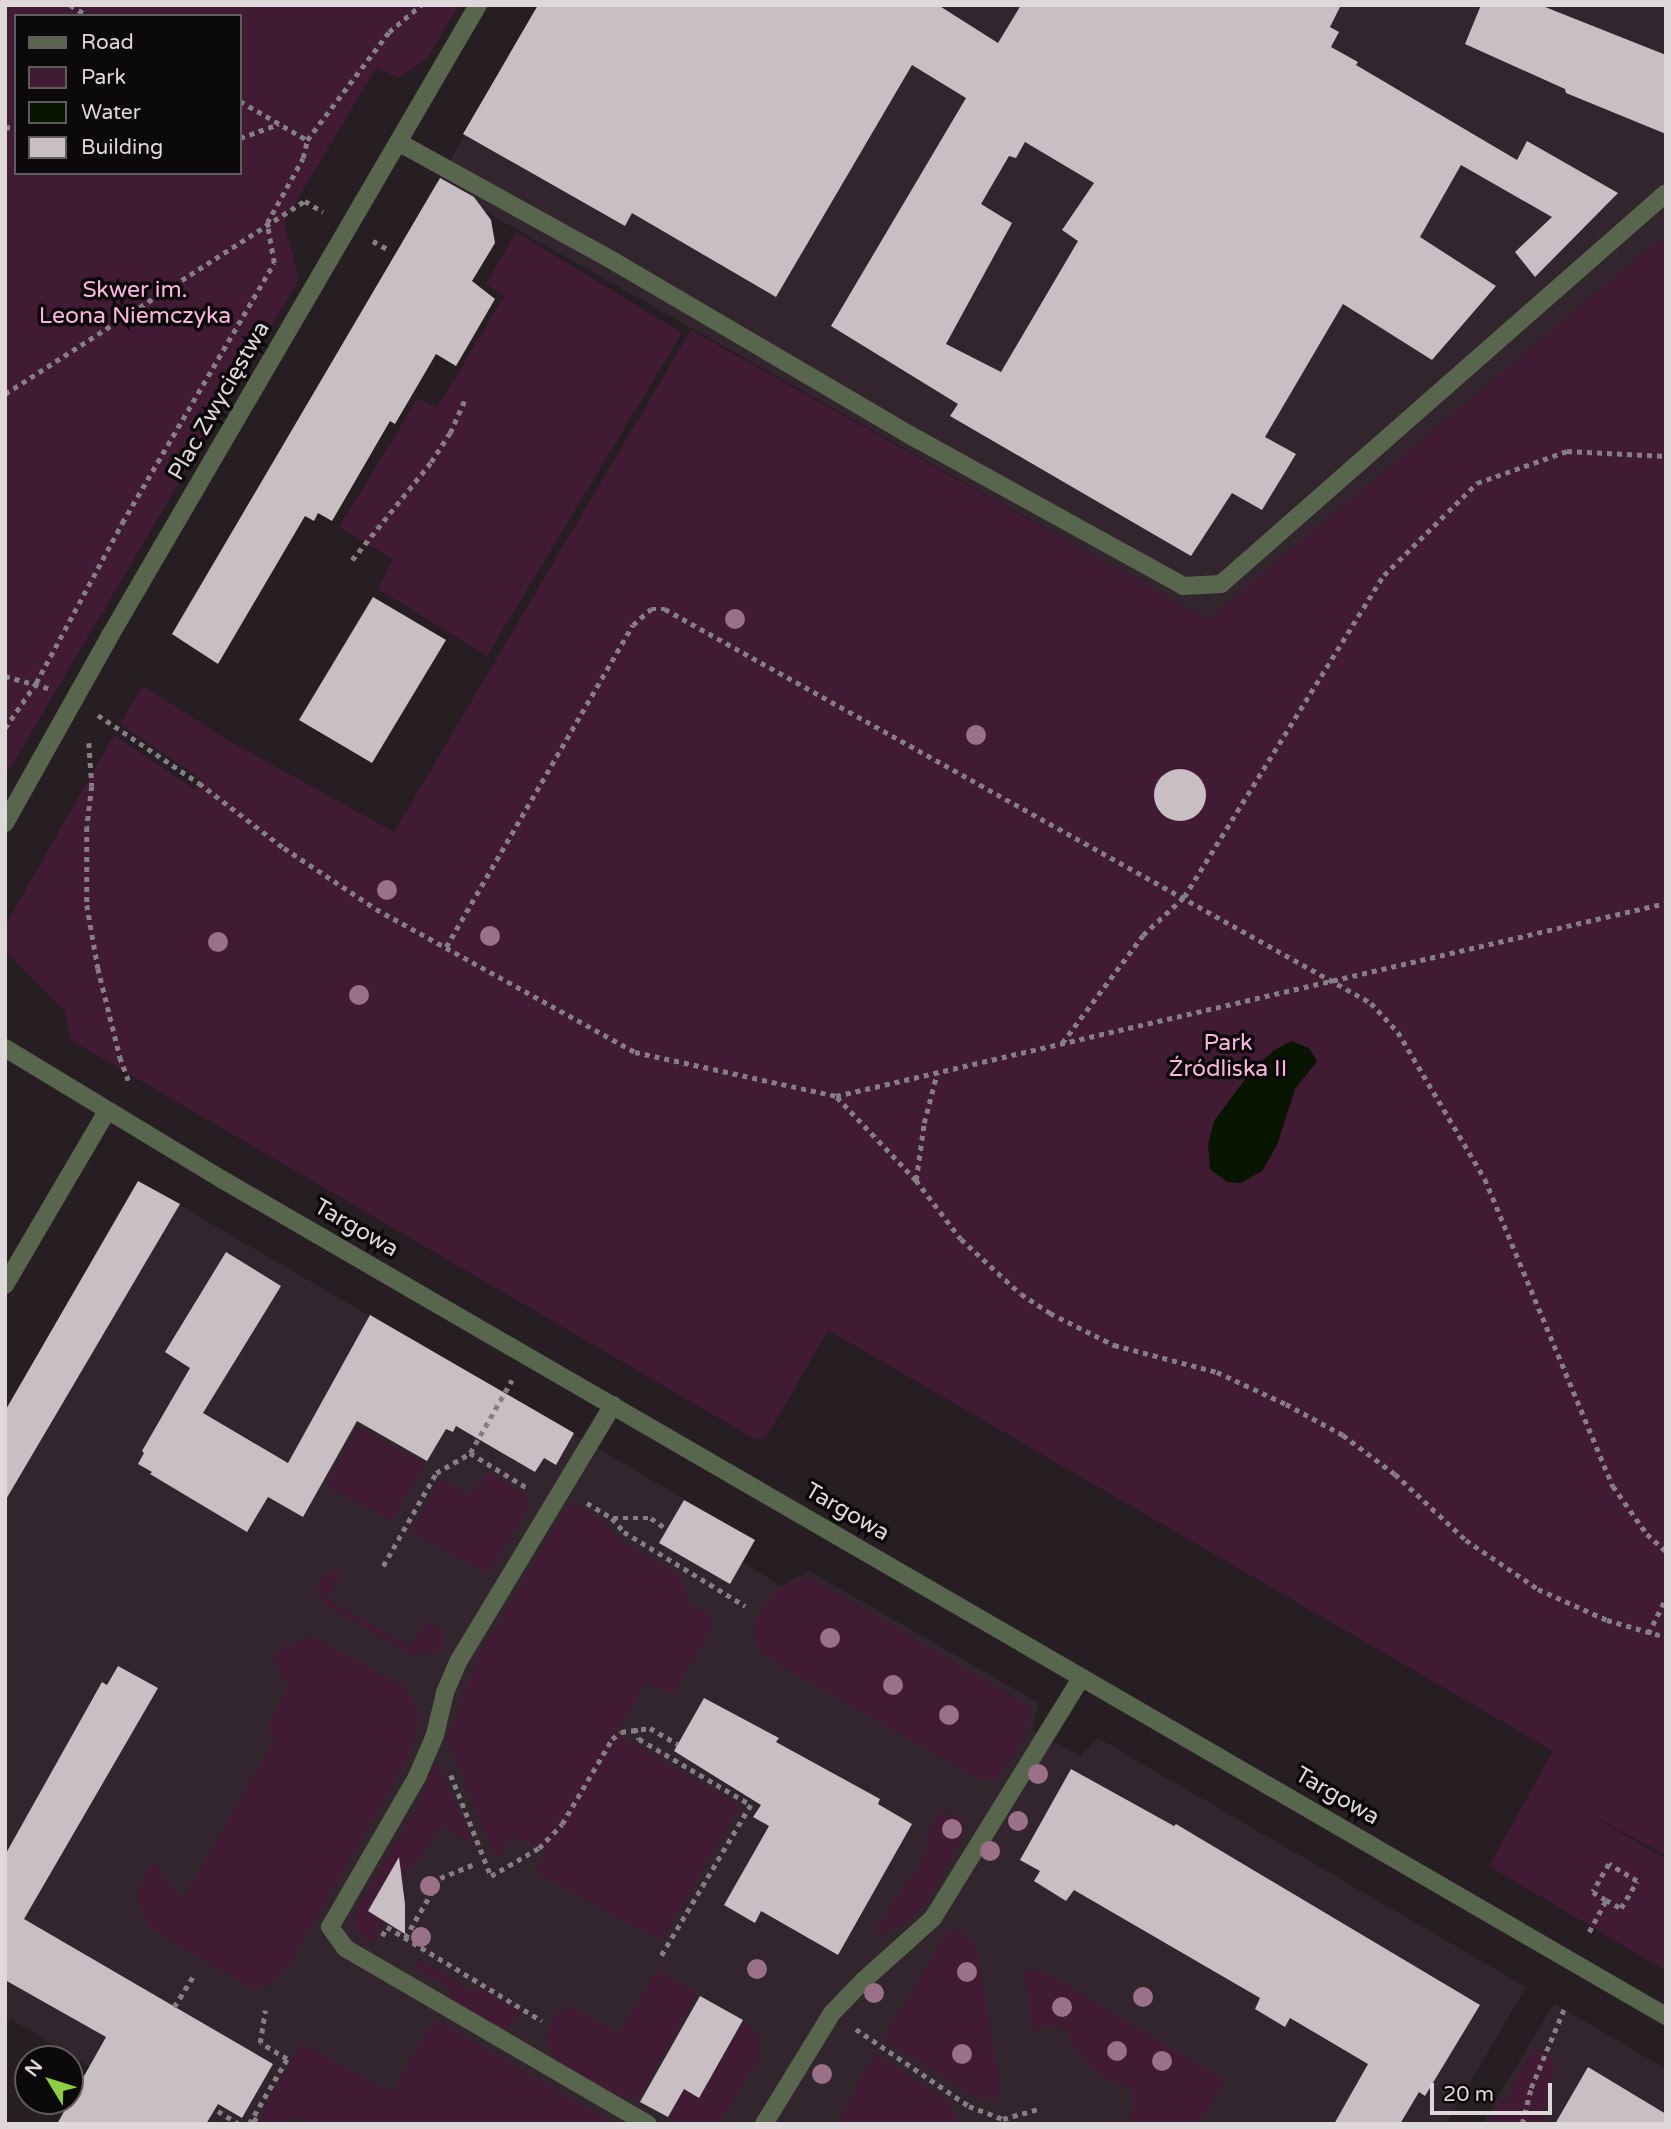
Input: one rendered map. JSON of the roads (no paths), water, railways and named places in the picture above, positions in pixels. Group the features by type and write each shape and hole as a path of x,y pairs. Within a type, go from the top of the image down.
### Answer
{"street":[{"name":"Plac Zwycięstwa","path":"5,823 478,5"},
{"path":"398,142 615,262 908,433 1182,586 1221,584 1666,193"},
{"name":"Targowa","path":"5,1048 107,1111 1666,2015"},
{"path":"5,1285 107,1111"},
{"path":"613,1405 458,1662 445,1693 435,1735 417,1777 330,1927 338,1942 368,1961 648,2124"},
{"path":"764,2124 832,2013 858,1984 933,1918 1081,1678"}],"water":[{"path":"1291,1041 1309,1048 1317,1061 1295,1089 1277,1145 1262,1171 1241,1183 1227,1182 1210,1169 1208,1144 1214,1121 1249,1074 1273,1051"}],"park label":[{"name":"Skwer im. Leona Niemczyka","path":"135,303"},
{"name":"Park Źródliska II","path":"1228,1056"}]}
